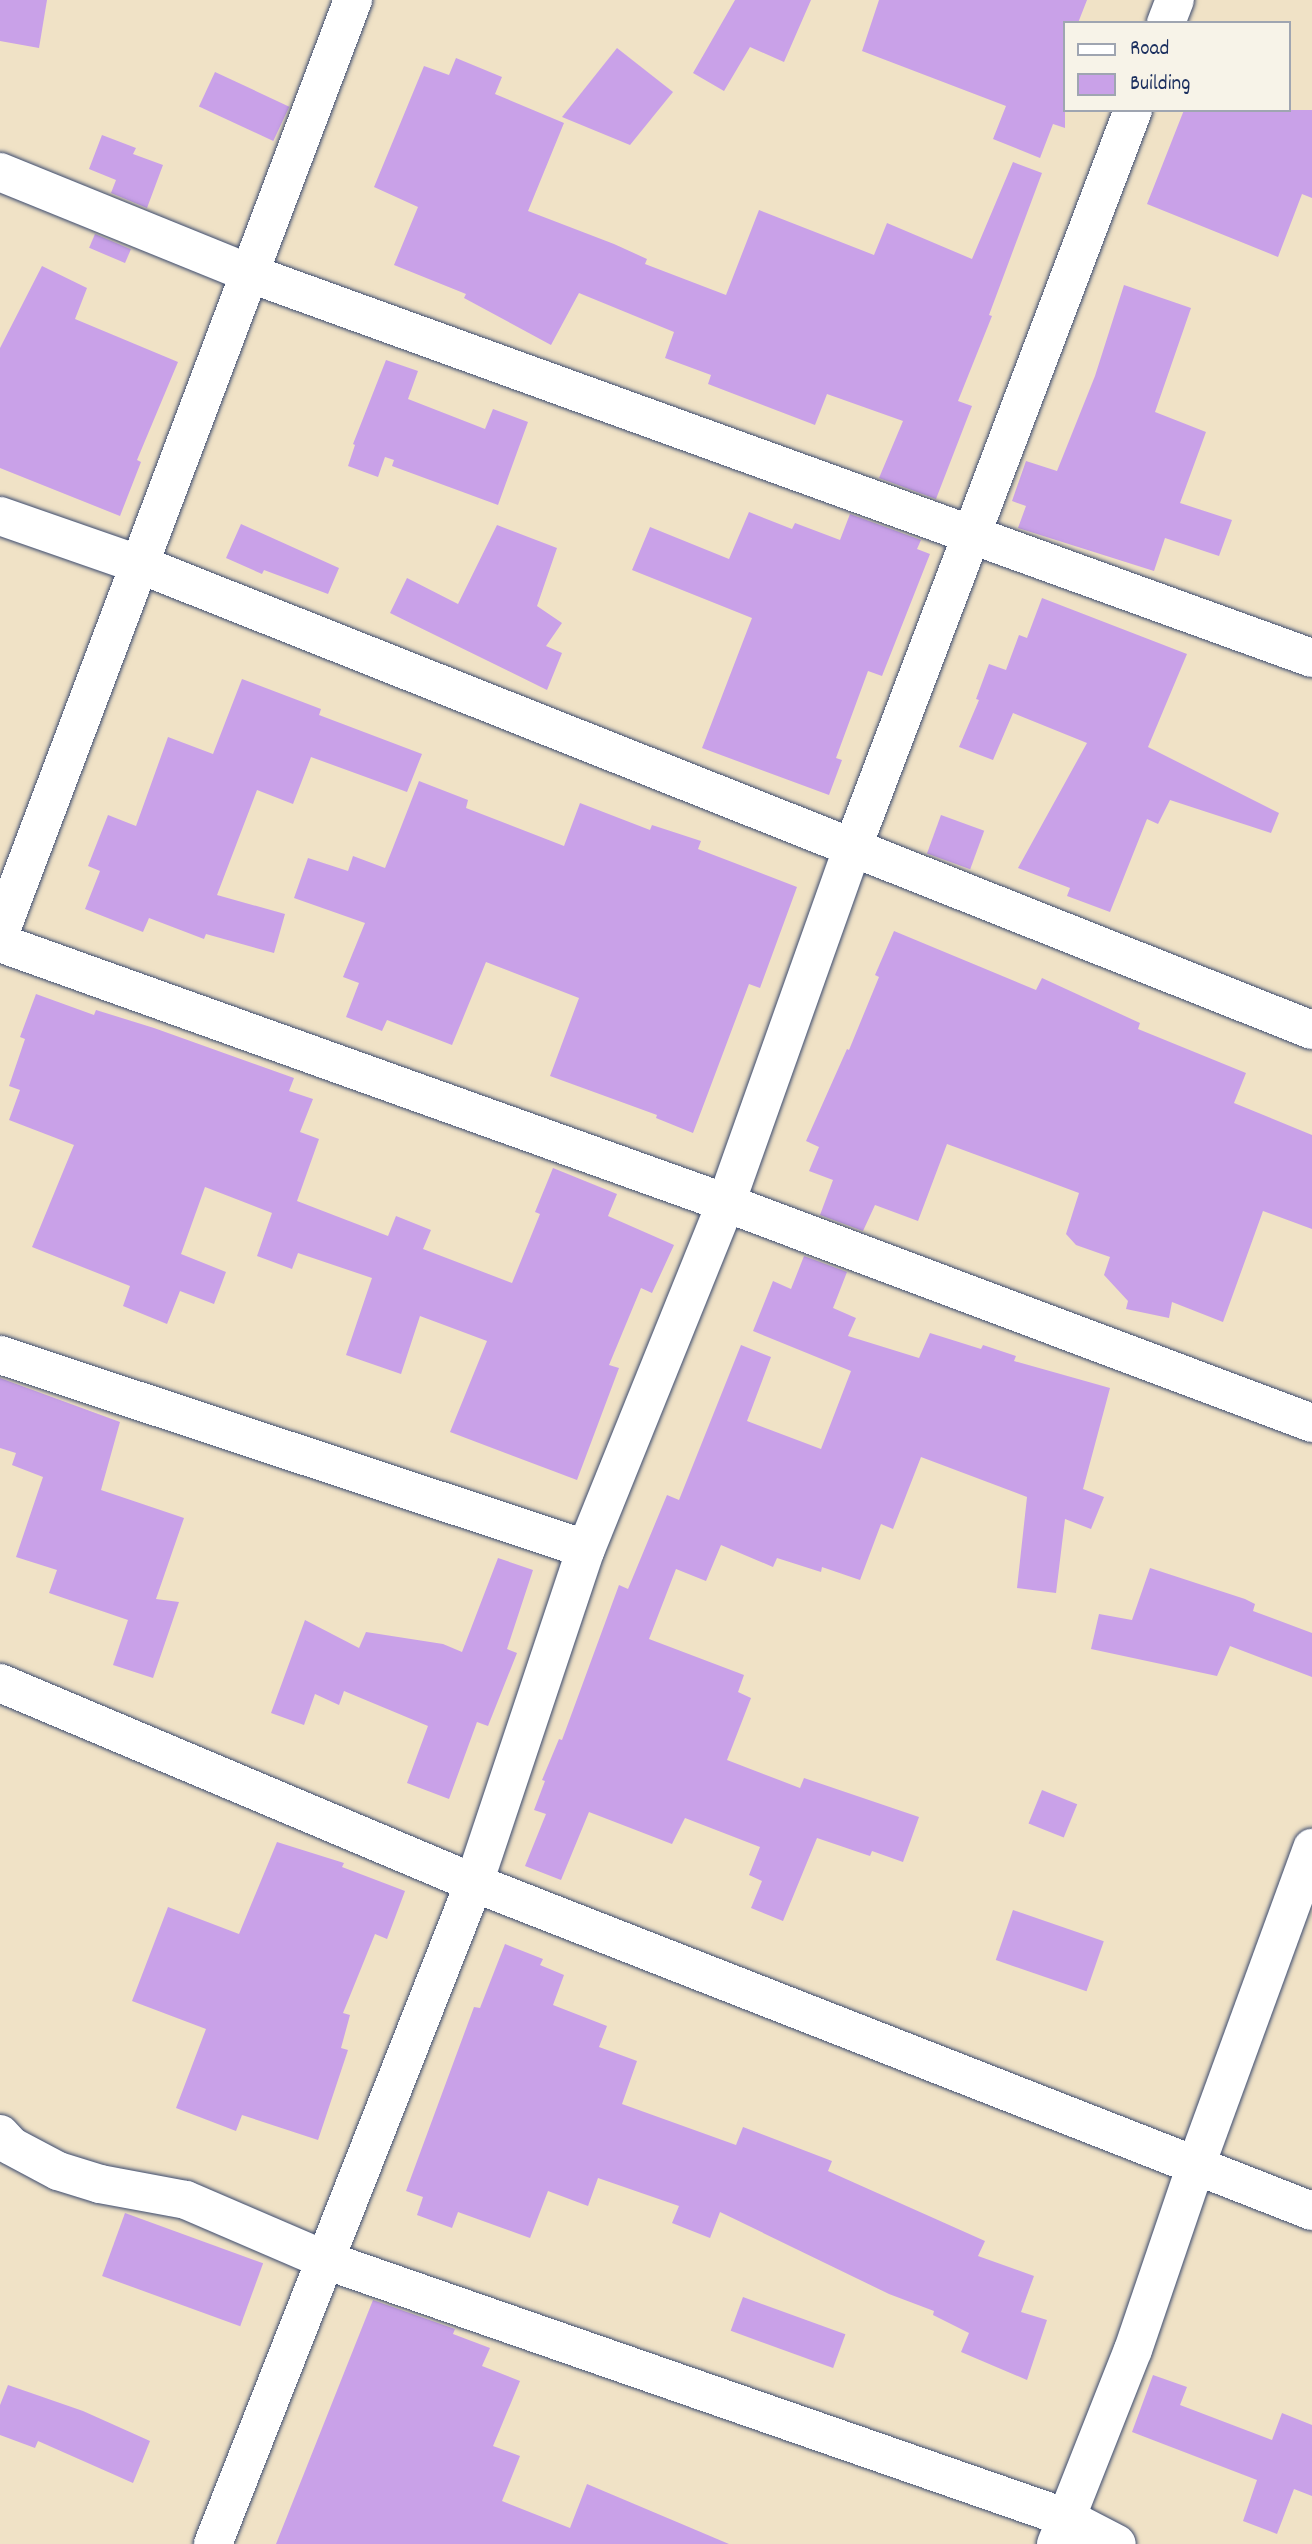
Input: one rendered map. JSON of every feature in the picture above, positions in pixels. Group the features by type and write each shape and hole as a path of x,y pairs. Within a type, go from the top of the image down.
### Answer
{"street":[{"path":"0,933 353,0"},
{"path":"1167,21 1175,0"},
{"path":"213,2544 474,1883 586,1549 726,1203 852,849 1132,112"},
{"path":"0,172 251,274 1312,657"},
{"path":"0,516 141,565 1312,1030"},
{"path":"0,943 726,1203 1312,1423"},
{"path":"0,1356 586,1549"},
{"path":"0,1684 474,1883 1195,2168 1312,2211"},
{"path":"1062,2531 1133,2350 1195,2168 1312,1848"},
{"path":"0,2134 11,2146 58,2171 100,2184 186,2200 325,2260 1062,2531 1117,2544"}],"building":[{"path":"0,0 47,0 39,48 0,41"},
{"path":"735,0 811,0 784,62 750,47 724,91 693,73"},
{"path":"879,0 1087,0 1079,21 1064,21 1065,128 1053,124 1040,158 993,139 1006,106 862,51"},
{"path":"617,48 673,92 630,145 562,117"},
{"path":"456,58 502,77 495,94 564,123 528,211 614,244 647,259 645,264 726,295 759,210 874,255 887,223 972,259 1013,162 1042,173 989,315 992,316 958,401 972,406 936,499 879,478 903,421 827,394 815,425 708,384 711,375 665,358 674,332 579,293 551,345 464,298 466,294 394,265 418,207 374,187 424,66 449,75"},
{"path":"215,72 289,107 273,141 199,106"},
{"path":"1312,110 1312,198 1302,194 1278,257 1147,204 1183,112"},
{"path":"102,135 136,148 133,154 163,165 147,208 111,193 116,180 89,169"},
{"path":"95,234 131,249 125,263 89,248"},
{"path":"42,266 87,288 75,319 178,362 137,460 141,462 120,516 0,468 0,348"},
{"path":"1124,285 1191,308 1155,412 1206,432 1180,503 1232,520 1219,556 1165,538 1154,571 1018,528 1026,506 1012,501 1026,461 1057,471 1095,376"},
{"path":"386,360 418,371 408,399 485,429 493,409 528,422 498,505 392,466 394,460 385,457 378,477 348,466 355,445 353,444"},
{"path":"749,512 792,529 795,523 840,540 850,514 921,540 917,549 930,554 882,676 868,671 836,758 842,760 829,795 702,748 752,618 632,570 650,527 729,559"},
{"path":"241,524 339,568 328,594 264,570 262,574 226,558"},
{"path":"497,525 557,548 537,606 562,623 546,646 562,653 547,690 390,613 407,578 458,604"},
{"path":"1042,598 1187,654 1148,747 1279,813 1271,833 1170,800 1158,824 1147,819 1110,912 1067,896 1070,888 1018,868 1087,743 1013,713 993,760 959,747 979,700 976,699 989,664 1006,670 1019,635 1027,638"},
{"path":"242,679 321,709 319,715 422,754 407,792 311,757 293,804 257,790 217,895 285,914 274,953 206,934 204,939 149,918 143,932 85,909 100,871 88,866 108,815 136,826 168,737 213,754"},
{"path":"419,781 468,800 466,808 564,846 580,803 650,830 652,825 701,841 698,849 797,887 760,988 749,984 693,1133 656,1118 657,1115 550,1076 579,998 486,962 452,1045 387,1020 382,1031 346,1017 359,983 343,977 365,923 294,898 308,858 348,871 353,856 385,868"},
{"path":"941,815 984,831 970,869 927,854"},
{"path":"894,931 1036,990 1042,978 1140,1023 1138,1029 1246,1073 1234,1103 1312,1135 1312,1229 1263,1211 1223,1322 1172,1302 1169,1318 1126,1309 1128,1301 1104,1275 1110,1257 1076,1245 1066,1234 1079,1193 947,1144 918,1221 875,1205 863,1231 820,1215 833,1180 809,1171 819,1147 806,1141 847,1049 849,1050 879,977 875,975"},
{"path":"36,994 94,1015 96,1010 154,1028 294,1078 289,1091 313,1099 300,1132 319,1139 297,1201 388,1236 396,1216 431,1230 423,1249 512,1283 540,1214 535,1212 553,1168 617,1194 608,1216 674,1245 652,1293 641,1288 609,1365 619,1368 577,1480 450,1432 487,1341 420,1316 401,1374 346,1355 372,1278 298,1253 292,1269 257,1256 272,1213 205,1187 181,1254 226,1272 214,1304 180,1291 167,1324 123,1306 130,1286 32,1247 74,1145 9,1120 20,1090 9,1086 25,1039 20,1037"},
{"path":"804,1256 847,1272 833,1308 856,1318 848,1336 919,1358 930,1333 981,1349 983,1345 1016,1356 1014,1361 1110,1388 1083,1489 1104,1497 1091,1529 1065,1519 1056,1593 1017,1588 1027,1497 921,1457 893,1529 881,1524 860,1580 822,1567 821,1572 777,1558 773,1567 721,1545 706,1581 676,1569 649,1639 744,1675 738,1692 751,1698 727,1760 800,1788 804,1778 919,1817 903,1862 872,1851 870,1856 817,1838 783,1921 751,1908 762,1881 749,1875 760,1847 685,1818 672,1844 589,1812 561,1880 525,1866 546,1814 534,1810 545,1781 542,1780 559,1739 562,1740 619,1585 628,1589 667,1495 679,1500 741,1345 771,1357 747,1421 821,1449 851,1371 753,1331 773,1281 791,1289"},
{"path":"0,1378 120,1422 101,1490 184,1518 156,1599 179,1602 153,1678 113,1665 128,1620 49,1593 57,1570 16,1557 43,1477 12,1465 16,1453 0,1448"},
{"path":"498,1558 533,1570 507,1649 517,1653 488,1726 477,1722 449,1799 407,1783 428,1726 344,1691 339,1705 315,1694 304,1725 271,1713 305,1620 359,1648 366,1632 443,1644 462,1652"},
{"path":"1150,1568 1245,1599 1255,1604 1253,1611 1312,1633 1312,1677 1230,1646 1217,1676 1091,1649 1099,1614 1132,1620"},
{"path":"1042,1790 1077,1804 1064,1838 1029,1823"},
{"path":"277,1842 344,1863 342,1867 405,1891 387,1939 375,1934 343,2013 350,2015 341,2048 348,2050 318,2140 242,2115 236,2131 176,2108 206,2029 132,2001 168,1907 239,1934"},
{"path":"1013,1910 1104,1941 1087,1991 996,1960"},
{"path":"505,1944 543,1959 540,1965 564,1975 553,2005 607,2026 599,2047 637,2061 622,2104 736,2145 743,2127 832,2161 828,2171 985,2241 978,2256 1034,2276 1021,2312 1047,2320 1027,2380 961,2352 969,2333 933,2315 934,2311 889,2294 720,2212 710,2238 672,2223 679,2206 598,2178 588,2206 548,2191 530,2238 458,2212 452,2228 417,2215 423,2197 406,2191 474,2007 480,2008"},
{"path":"125,2213 263,2263 240,2326 102,2276"},
{"path":"743,2297 845,2334 833,2368 731,2331"},
{"path":"373,2300 455,2329 453,2334 490,2348 482,2366 520,2381 493,2446 520,2456 502,2501 570,2528 587,2484 729,2544 276,2544"},
{"path":"1153,2375 1187,2387 1180,2405 1272,2440 1282,2413 1312,2425 1312,2496 1294,2489 1277,2534 1243,2521 1257,2480 1132,2432"},
{"path":"8,2385 83,2411 150,2441 133,2483 38,2441 35,2448 0,2435 0,2405"}]}
